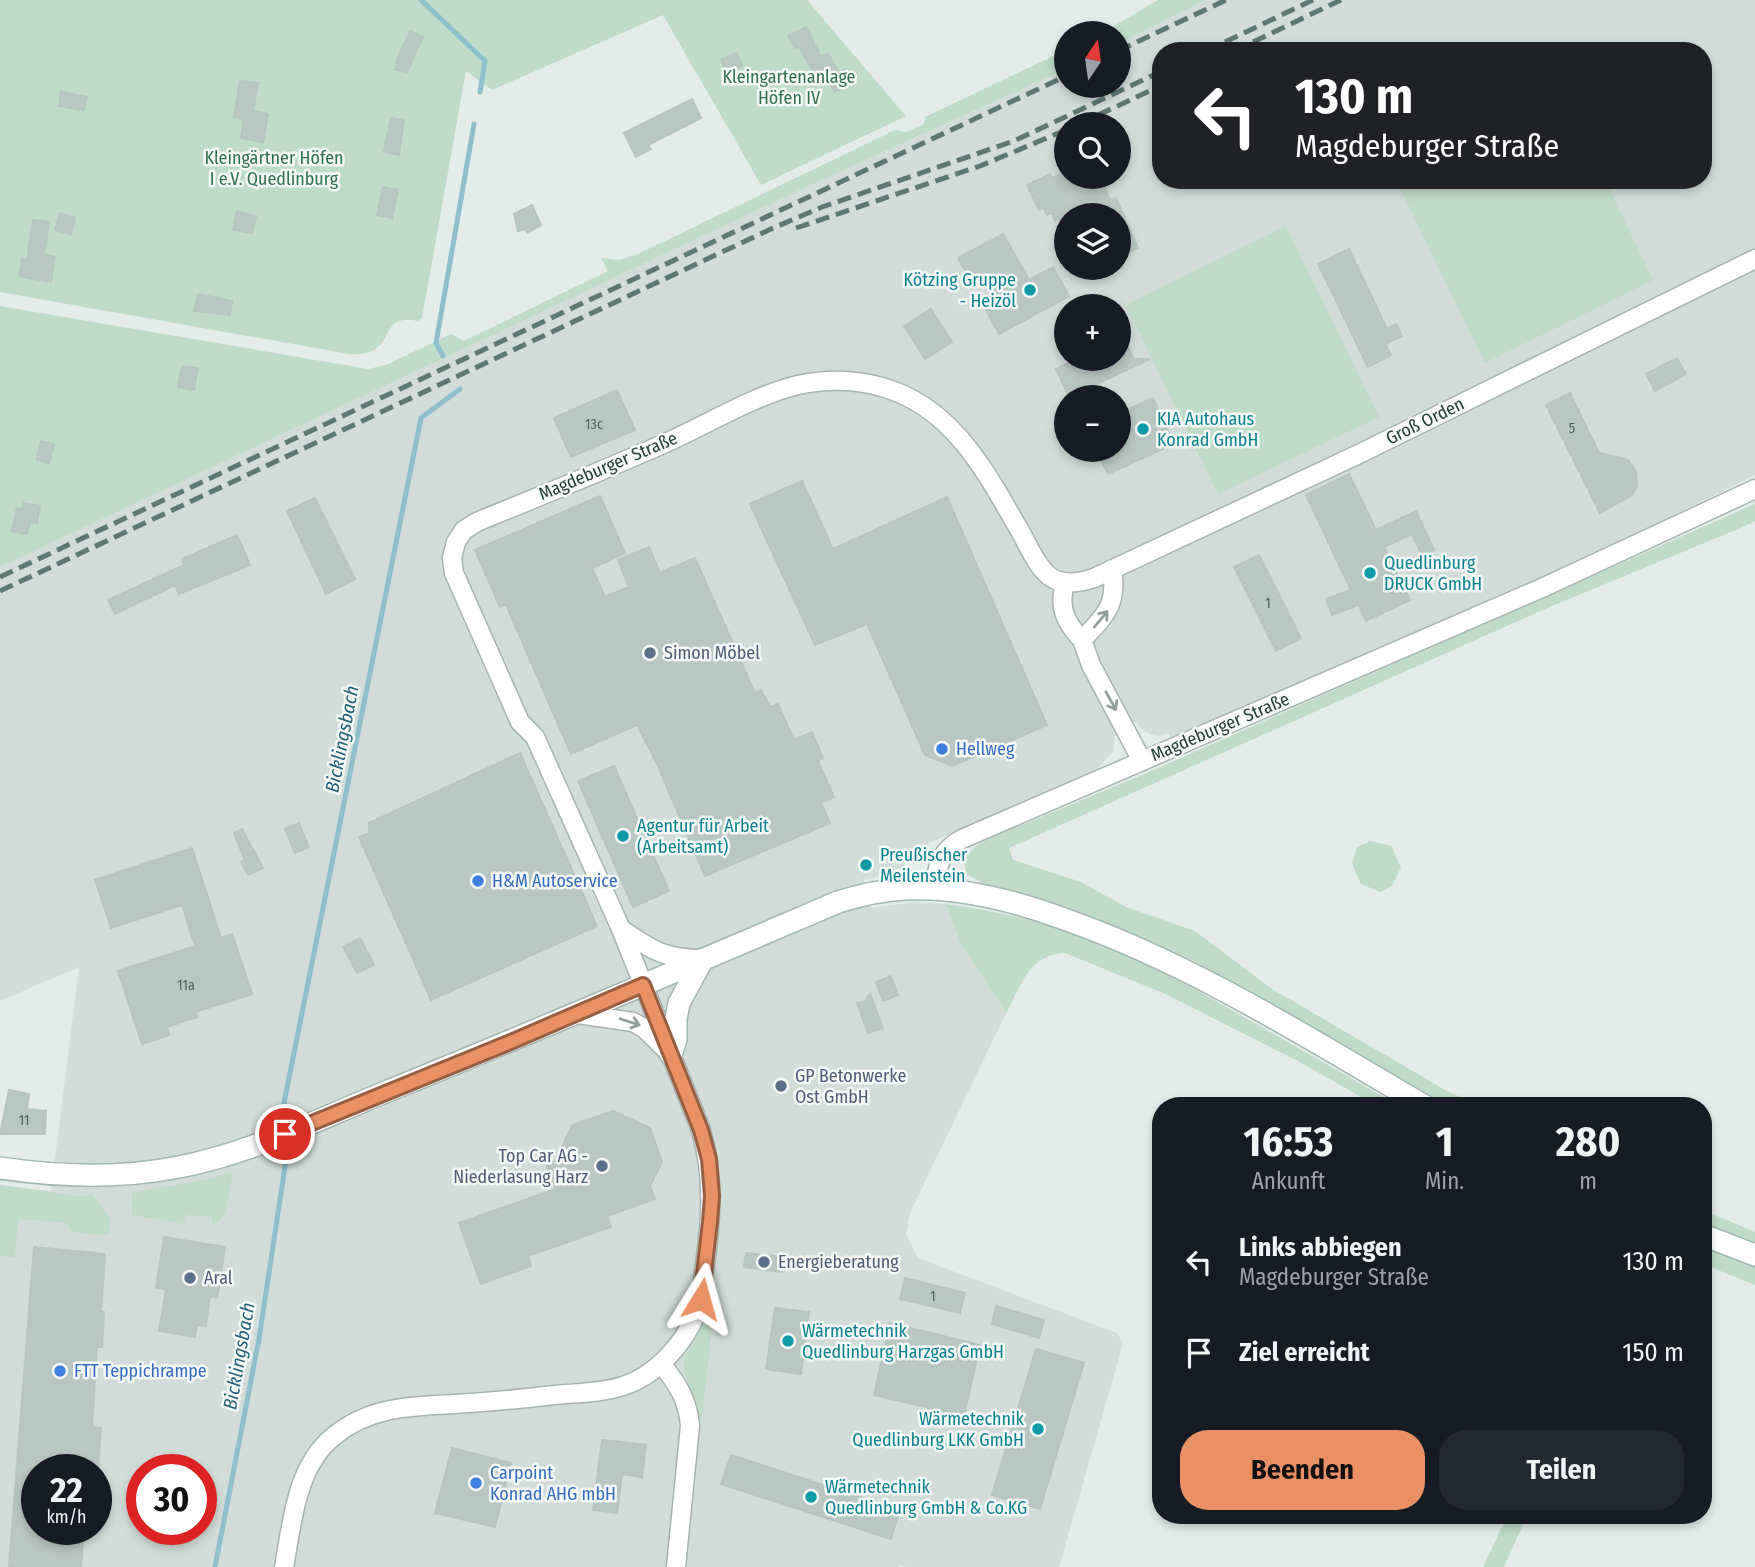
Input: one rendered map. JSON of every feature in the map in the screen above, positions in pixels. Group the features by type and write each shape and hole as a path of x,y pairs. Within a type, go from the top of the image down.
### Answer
{"main road":[{"path":"0,1168 59,1176 113,1176 180,1167 212,1159 267,1141 578,1014 838,902 884,891 935,889 986,896 1045,912 1161,958 1225,990 1409,1097"},
{"path":"671,1055 676,1039 679,1003 704,959"},
{"path":"1712,1238 1755,1255"}],"street":[{"name":"Groß Orden","path":"1065,583 1094,579 1337,464 1755,259"},
{"name":"Magdeburger Straße","path":"661,1363 684,1336 697,1311 708,1248 712,1196 709,1159 701,1130 621,929 535,737 520,722 458,583 452,558 456,542 464,530 477,522 669,441 775,392 816,382 847,380 898,392 943,420 959,435 990,479 1042,569 1052,578 1065,583"},
{"name":"Magdeburger Straße","path":"935,889 939,862 947,849 955,843 1542,587 1755,489"},
{"path":"1082,640 1106,616 1111,605 1114,587 1112,569"},
{"path":"1065,583 1061,607 1069,626 1082,640 1091,665 1142,761"},
{"path":"621,929 653,951 704,959"},
{"path":"578,1014 633,1022 644,1028 671,1055"},
{"path":"284,1567 304,1476 331,1438 358,1419 394,1408 494,1402 606,1390 639,1379 661,1363 681,1389 690,1413 689,1450 676,1567"}],"shaded area":[{"path":"1206,0 1755,0 1755,475 1541,580 1173,741 1169,733 1152,735 1135,721 1120,728 1121,732 1115,736 1113,752 1093,773 929,843 903,866 889,874 864,880 871,908 917,902 946,904 960,942 1006,1013 910,1213 906,1235 918,1258 1117,1333 1123,1344 1059,1567 0,1567 0,1190 1,1185 51,1191 79,967 0,1001 0,567 815,183 1054,74 1054,98 1131,98 1131,38"}],"green space":[{"name":"Kleingärtner Höfen I e.V. Quedlinburg","path":"0,0 807,0 906,116 761,185 663,15 492,90 466,71 422,318 418,321 398,322 392,326 375,350 349,354 0,292"},
{"path":"1158,0 1206,0 1131,38 1131,21 1122,21"},
{"path":"1054,56 1054,74 815,183 0,567 0,306 368,369 386,365 451,334 464,341 608,271 601,258 620,260 638,254 895,130 906,132 924,124 925,117"},
{"path":"1400,189 1609,189 1653,280 1485,363"},
{"path":"1286,226 1379,417 1218,494 1131,315 1131,303"},
{"path":"1755,504 1755,521 1743,527 1552,606 1009,848 1013,860 1081,882 1126,907 1195,931 1272,989 1459,1097 1431,1097 1194,961 1120,928 983,883 967,874 966,857 988,839 1147,773"},
{"path":"1370,841 1391,846 1401,867 1392,886 1380,892 1361,884 1352,864 1357,847"},
{"path":"946,904 1040,923 1093,940 1183,983 1383,1097 1361,1097 1298,1061 1163,993 1065,953 1053,955 1034,965 1006,1013 960,942"},
{"path":"233,1172 225,1214 213,1226 212,1217 185,1215 184,1224 132,1215 132,1193 205,1180"},
{"path":"0,1185 76,1196 93,1195 110,1219 109,1233 103,1235 72,1232 67,1223 18,1219 15,1257 0,1256"},
{"path":"1712,1214 1755,1232 1755,1244 1712,1227"},
{"path":"1712,1248 1755,1265 1755,1285 1712,1268"},
{"path":"705,1321 711,1325 711,1337 702,1416 698,1417 684,1359"},
{"path":"1503,1524 1523,1524 1504,1567 1483,1567"}],"building":[{"path":"806,27 821,57 828,53 839,73 846,69 854,82 835,92 824,73 816,77 799,46 795,48 788,36"},
{"path":"410,31 423,37 407,72 395,70 398,56"},
{"path":"737,53 743,66 727,74 721,60"},
{"path":"240,81 258,83 253,111 268,114 263,142 241,138 244,119 234,117"},
{"path":"61,92 87,97 84,110 59,106"},
{"path":"692,99 701,118 648,145 651,149 636,157 624,133"},
{"path":"391,118 404,120 399,155 384,152"},
{"path":"1050,174 1054,177 1054,189 1105,189 1110,200 1116,198 1118,203 1054,203 1054,218 1052,213 1047,215 1044,208 1039,210 1027,185"},
{"path":"383,187 398,190 392,218 377,215"},
{"path":"532,205 541,225 527,233 526,229 518,231 514,214"},
{"path":"237,212 256,216 252,233 233,230"},
{"path":"60,213 75,218 71,234 55,230"},
{"path":"33,220 49,222 44,255 55,257 51,282 19,276 22,259 27,260"},
{"path":"1131,232 1138,248 1131,251"},
{"name":"Kötzing Gruppe - Heizöl","path":"1003,234 1029,280 1053,267 1054,280 1060,280 1068,294 1054,294 1054,304 999,334 984,306 999,298 986,275 972,283 958,258"},
{"path":"1349,249 1387,329 1396,324 1402,336 1385,344 1391,355 1368,367 1318,264"},
{"path":"198,294 232,301 230,315 194,311"},
{"path":"931,309 952,342 925,359 904,326"},
{"path":"1131,353 1134,359 1150,359 1131,368"},
{"path":"1677,358 1686,374 1655,391 1646,374"},
{"path":"182,366 198,368 194,390 178,387"},
{"path":"1057,371 1124,371 1095,385 1063,385"},
{"path":"617,390 635,430 571,457 554,418"},
{"path":"1570,393 1599,453 1628,460 1636,472 1637,486 1632,495 1600,513 1546,405"},
{"name":"KIA Autohaus Konrad GmbH","path":"1153,398 1174,444 1108,474 1102,462 1131,462 1131,408"},
{"path":"41,441 54,444 49,463 37,459"},
{"name":"Quedlinburg DRUCK GmbH","path":"1349,474 1376,530 1416,511 1434,550 1422,555 1412,534 1384,547 1410,600 1366,621 1359,605 1332,615 1326,599 1351,590 1306,495"},
{"path":"802,481 833,549 947,497 1047,725 952,766 925,755 867,624 815,645 750,504"},
{"path":"600,496 625,553 592,568 605,597 629,587 618,560 649,547 660,573 695,558 755,693 761,690 770,707 778,704 794,740 812,732 823,758 818,761 834,797 821,803 830,823 705,876 657,764 637,725 571,754 506,605 500,607 475,550"},
{"path":"315,498 355,579 326,594 287,511"},
{"path":"24,503 40,506 37,523 30,522 27,534 12,531 17,508 22,510"},
{"path":"237,535 250,565 179,594 175,585 115,614 108,600 184,565 182,559"},
{"path":"1259,555 1301,638 1276,651 1234,567"},
{"name":"H&M Autoservice","path":"520,753 597,926 431,1000 359,837 369,833 369,823"},
{"name":"Agentur für Arbeit (Arbeitsamt)","path":"614,766 669,891 633,907 578,781"},
{"path":"299,823 309,847 295,853 285,829"},
{"path":"242,829 263,868 248,875 241,862 245,860 234,833"},
{"path":"192,848 221,938 232,934 252,994 195,1012 197,1017 167,1027 169,1035 142,1044 118,971 195,946 182,905 111,928 95,880"},
{"path":"360,938 374,965 357,973 343,947"},
{"path":"891,976 898,995 883,1001 876,982"},
{"path":"870,994 883,1028 868,1033 857,1003 864,1002"},
{"path":"9,1090 29,1094 27,1109 46,1111 45,1134 0,1134"},
{"path":"613,1111 650,1128 662,1162 650,1186 655,1199 607,1216 611,1227 528,1256 531,1266 481,1284 459,1223 556,1189 546,1164 556,1161 572,1125"},
{"path":"164,1237 225,1247 217,1298 210,1296 206,1326 197,1325 195,1337 159,1331 166,1289 156,1288"},
{"path":"34,1247 105,1254 101,1312 104,1312 102,1347 97,1347 92,1427 101,1428 99,1454 21,1454 21,1545 83,1545 81,1567 9,1567"},
{"path":"746,1253 784,1257 782,1272 744,1267"},
{"path":"905,1278 965,1293 960,1313 900,1299"},
{"path":"996,1306 1044,1320 1039,1338 992,1324"},
{"name":"Wärmetechnik Quedlinburg Harzgas GmbH","path":"775,1308 809,1312 801,1374 766,1369"},
{"name":"Wärmetechnik Quedlinburg LKK GmbH","path":"890,1323 980,1345 964,1416 874,1395"},
{"name":"Wärmetechnik Quedlinburg LKK GmbH","path":"1036,1349 1084,1363 1040,1509 992,1495"},
{"path":"602,1440 646,1445 642,1477 622,1474 617,1513 593,1510"},
{"path":"452,1448 511,1463 495,1527 435,1513"},
{"name":"Wärmetechnik Quedlinburg GmbH & Co.KG","path":"731,1455 900,1510 891,1539 721,1484"}],"waterway":[{"name":"Bicklingsbach","path":"421,0 485,61 480,92"},
{"name":"Bicklingsbach","path":"443,356 436,343 474,124"},
{"name":"Bicklingsbach","path":"284,1113 421,418 460,389"},
{"name":"Bicklingsbach","path":"215,1567 259,1339 286,1160 285,1148"}],"railway":[{"path":"1131,45 1226,0"},
{"path":"1225,42 1313,0"},
{"path":"1253,42 1341,0"},
{"path":"0,591 771,229 822,207 1014,141 1152,76"},
{"path":"0,577 1054,82"},
{"path":"1105,112 1152,90"},
{"path":"796,228 980,166 1054,135"}],"place":[{"name":"Kötzing Gruppe - Heizöl","path":"1030,290"},
{"name":"KIA Autohaus Konrad GmbH","path":"1143,429"},
{"name":"Quedlinburg DRUCK GmbH","path":"1370,573"},
{"name":"Simon Möbel","path":"650,653"},
{"name":"Hellweg","path":"942,749"},
{"name":"Agentur für Arbeit (Arbeitsamt)","path":"623,836"},
{"name":"Preußischer Meilenstein","path":"866,865"},
{"name":"H&M Autoservice","path":"478,881"},
{"name":"GP Betonwerke Ost GmbH","path":"781,1086"},
{"name":"Top Car AG - Niederlasung Harz","path":"602,1166"},
{"name":"Energieberatung","path":"764,1262"},
{"name":"Aral","path":"190,1278"},
{"name":"Wärmetechnik Quedlinburg Harzgas GmbH","path":"788,1341"},
{"name":"FTT Teppichrampe","path":"60,1371"},
{"name":"Wärmetechnik Quedlinburg LKK GmbH","path":"1038,1429"},
{"name":"Carpoint Konrad AHG mbH","path":"476,1483"},
{"name":"Wärmetechnik Quedlinburg GmbH & Co.KG","path":"811,1497"}],"route":[{"path":"285,1134 643,985 684,1085 709,1159 712,1196 701,1299"}],"park label":[{"name":"Kleingartenanlage Höfen IV","path":"789,87"}]}
